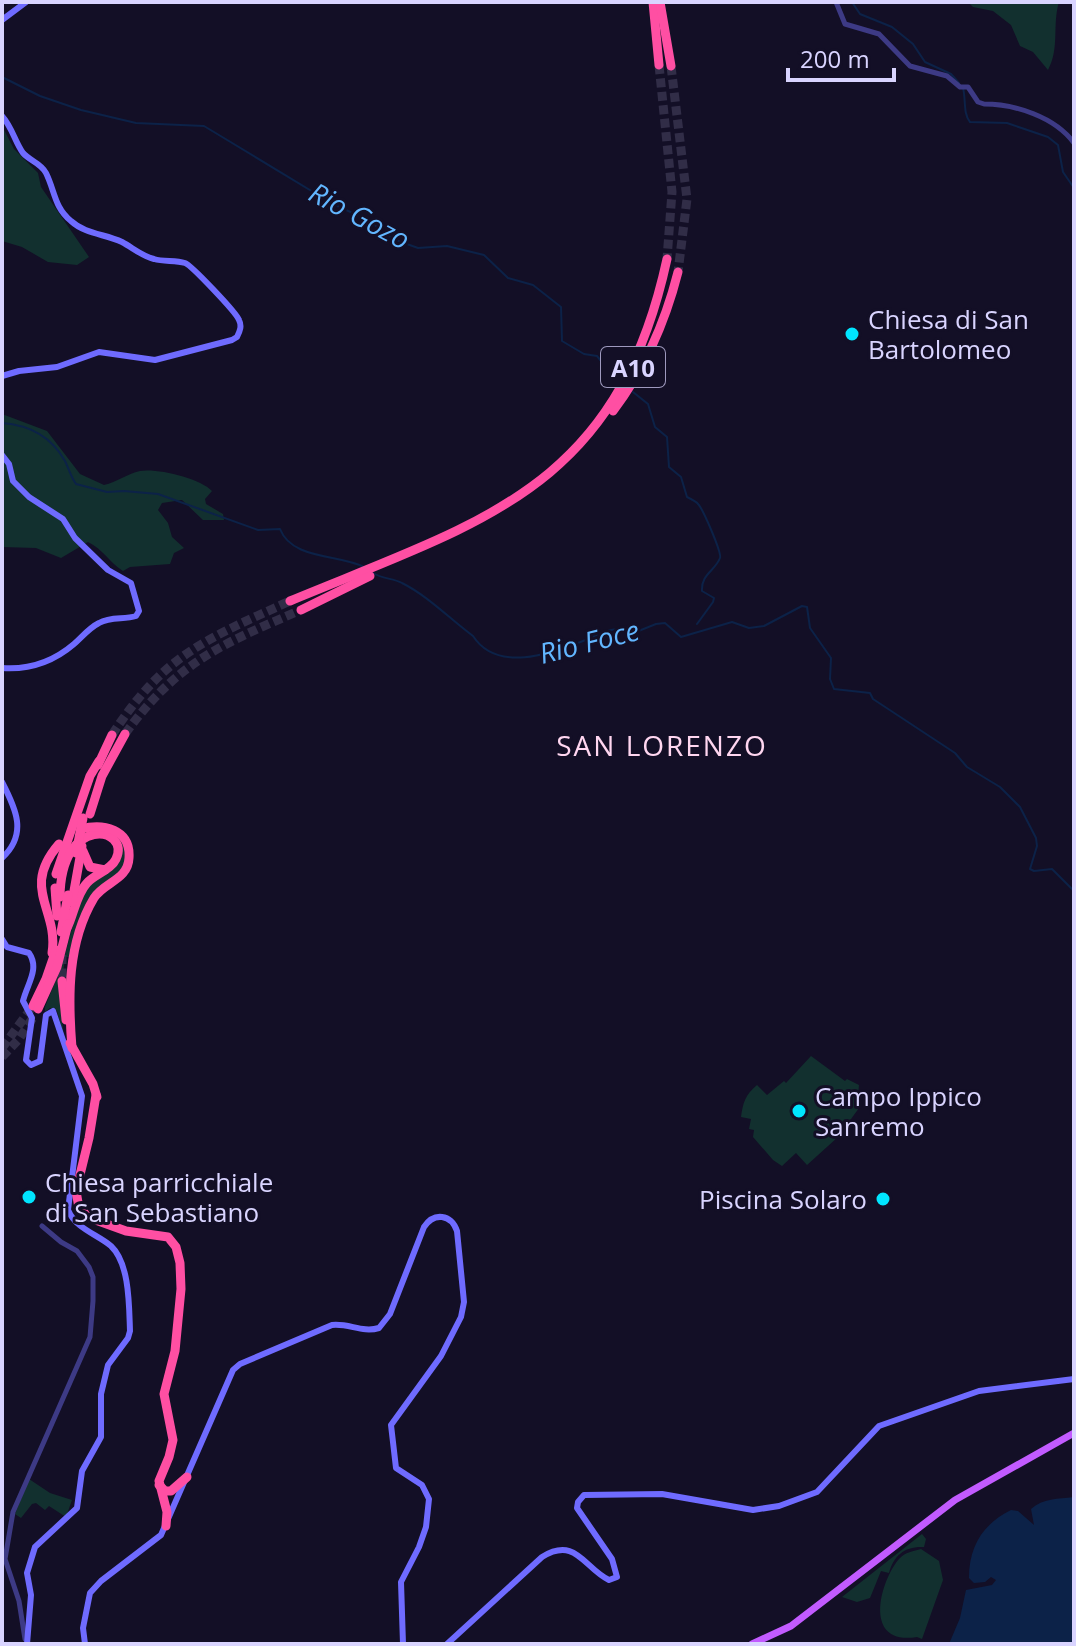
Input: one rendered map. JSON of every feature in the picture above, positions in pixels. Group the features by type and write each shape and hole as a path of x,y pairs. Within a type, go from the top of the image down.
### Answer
{"highway":[{"path":"653,2 659,65"},
{"path":"660,2 671,66"},
{"name":"A10","path":"568,459 605,414 636,360 652,320 667,259"},
{"name":"A10","path":"301,610 513,507 568,459 613,412 645,363 666,315 678,272"},
{"name":"A10","path":"290,601 442,541"},
{"path":"80,835 102,776 125,734"},
{"path":"57,916 55,894 59,863 90,776 112,735"},
{"path":"72,1048 70,1005 72,958 76,943 95,897 123,874 129,855 123,837 110,828 86,828 81,829 79,850 67,928 57,967 36,1007 62,928 79,850 86,816 99,761"},
{"path":"60,897 61,878 75,844 82,838 102,834 110,837 115,843 117,858 84,886 67,928"},
{"path":"50,968 53,939 43,904 41,883 47,861 59,844"},
{"path":"79,850 88,865 96,870 105,870"},
{"path":"66,1024 68,957"},
{"path":"62,981 72,1048 93,1084 99,1110 95,1138 82,1161 76,1195 79,1208 86,1215 131,1232 164,1235 178,1251 181,1289 175,1351 164,1394 173,1446 163,1491 166,1526"},
{"path":"163,1491 177,1488 187,1477"},
{"path":"163,1491 177,1500"}],"main road":[{"path":"2,20 26,2"},
{"path":"2,116 24,153 42,167 58,208 71,222 123,243 149,258 181,261 189,265 215,295 229,305 240,322 240,328 237,337 232,340 155,360 99,352 57,367 2,376"},
{"path":"2,455 9,464 13,481 29,497 63,519 84,548 108,570 131,583 139,611 130,618 114,618 99,623 54,659 16,669 2,668"},
{"path":"2,782 18,816 19,826 13,845 2,858"},
{"path":"2,939 7,947 29,953 34,962 23,1001 32,1018 26,1060 31,1065 40,1061 46,1015 53,1011 81,1087 81,1119 68,1210 81,1227 111,1246 120,1259 130,1331 108,1365 101,1394 101,1437 82,1471 77,1508 40,1540 29,1564 31,1621 26,1644"},
{"path":"85,1644 82,1634 84,1617 92,1589 155,1543 166,1526 228,1379 236,1367 332,1325 365,1330 379,1328 390,1314 427,1222 442,1216 452,1221 457,1231 464,1302 461,1317 441,1356 391,1425 396,1468 422,1485 429,1499 426,1527 401,1582 403,1644"},
{"path":"447,1644 552,1551 574,1552 603,1578 609,1580 617,1577 615,1565 577,1508 579,1499 584,1495 662,1494 744,1509 779,1506 817,1492 879,1426 979,1391 1074,1379"},
{"path":"752,1644 791,1626 955,1500 1070,1435"}],"street":[{"path":"836,2 845,24 879,34 910,66 947,76 978,102 1022,110 1057,126 1074,143"},
{"path":"26,1644 19,1601 5,1559 13,1512 90,1337 93,1301 93,1277 84,1257 42,1226"}],"green space":[{"path":"968,2 1059,2 1054,53 1048,70 1033,52 1020,46 1011,25 993,11 973,7"},
{"path":"2,126 14,149 38,173 41,187 89,257 77,265 48,262 22,247 2,241"},
{"path":"2,414 47,431 80,474 104,485 147,470 198,482 212,491 205,499 206,504 223,514 224,520 203,520 182,500 162,503 158,510 168,523 172,537 184,548 174,553 170,564 130,567 123,571 88,542 61,558 36,548 2,547"},
{"path":"110,829 127,847 124,869 103,885 71,957 65,957 60,1004 64,1037 57,1011 50,1008 45,1012 45,1007 63,962 86,887 118,861"},
{"name":"Campo Ippico Sanremo","path":"811,1056 845,1081 847,1079 859,1085 859,1108 838,1137 807,1165 796,1153 782,1166 753,1137 754,1130 749,1129 751,1119 741,1117 743,1108 747,1096 757,1085 767,1095 784,1081 786,1083"},
{"path":"29,1479 50,1493 72,1500 66,1517 49,1506 45,1510 36,1503 21,1518 15,1514"},
{"path":"922,1534 926,1539 924,1547 906,1550 894,1561 889,1573 881,1571 870,1598 857,1602 842,1597"},
{"path":"921,1549 939,1561 943,1580 922,1639 900,1637 888,1632 882,1622 882,1596 899,1559"}],"water":[{"path":"1074,1497 1074,1644 949,1644 960,1618 966,1590 992,1585 996,1580 991,1577 985,1582 974,1583 969,1578 975,1546 985,1529 1011,1510 1018,1511 1034,1525 1031,1509 1036,1505"}],"waterway":[{"path":"852,2 860,14 892,27 913,44 925,62 951,74 959,83"},
{"name":"Rio Gozo","path":"2,77 40,96 81,110 136,123 204,126 333,204 368,220 393,239 418,248 447,246 484,255 508,278 533,285 561,307 562,341 584,354 597,356 618,382"},
{"path":"963,88 970,122 1007,123 1048,137 1058,145 1063,172 1074,188"},
{"name":"Rio Gozo","path":"633,392 648,404 655,427 667,437 669,467 681,477 687,497 700,508 718,548 720,558 702,585 702,591 714,598 713,602 697,624"},
{"name":"Rio Foce","path":"2,423 30,429 46,439 59,452 76,484 107,492 158,494 258,530 280,529 286,539 305,551 364,567"},
{"name":"Rio Foce","path":"373,573 412,588 483,647 510,657 540,655 611,630 620,629 631,634 656,624 665,623 681,637 732,622 749,628 764,626 802,606 807,607 810,628 831,658 830,679 834,689 870,693 873,699 955,753 967,767 1000,787 1020,807 1036,838 1037,846 1030,869 1052,869 1074,891"}],"tunnel":[{"path":"659,65 672,192 667,259"},
{"path":"671,66 687,199 678,272"},
{"path":"112,735 150,685 169,667 211,639 290,601"},
{"path":"125,734 144,709 183,672 224,645 301,610"},
{"path":"62,955 62,981"},
{"path":"2,1048 33,1006"},
{"path":"2,1057 34,1016"}],"place":[{"name":"Chiesa di San Bartolomeo","path":"852,334"},
{"name":"Campo Ippico Sanremo","path":"799,1111"},
{"name":"Chiesa parricchiale di San Sebastiano","path":"29,1197"},
{"name":"Piscina Solaro","path":"883,1199"}],"district":[{"name":"SAN LORENZO","path":"662,745"}]}
